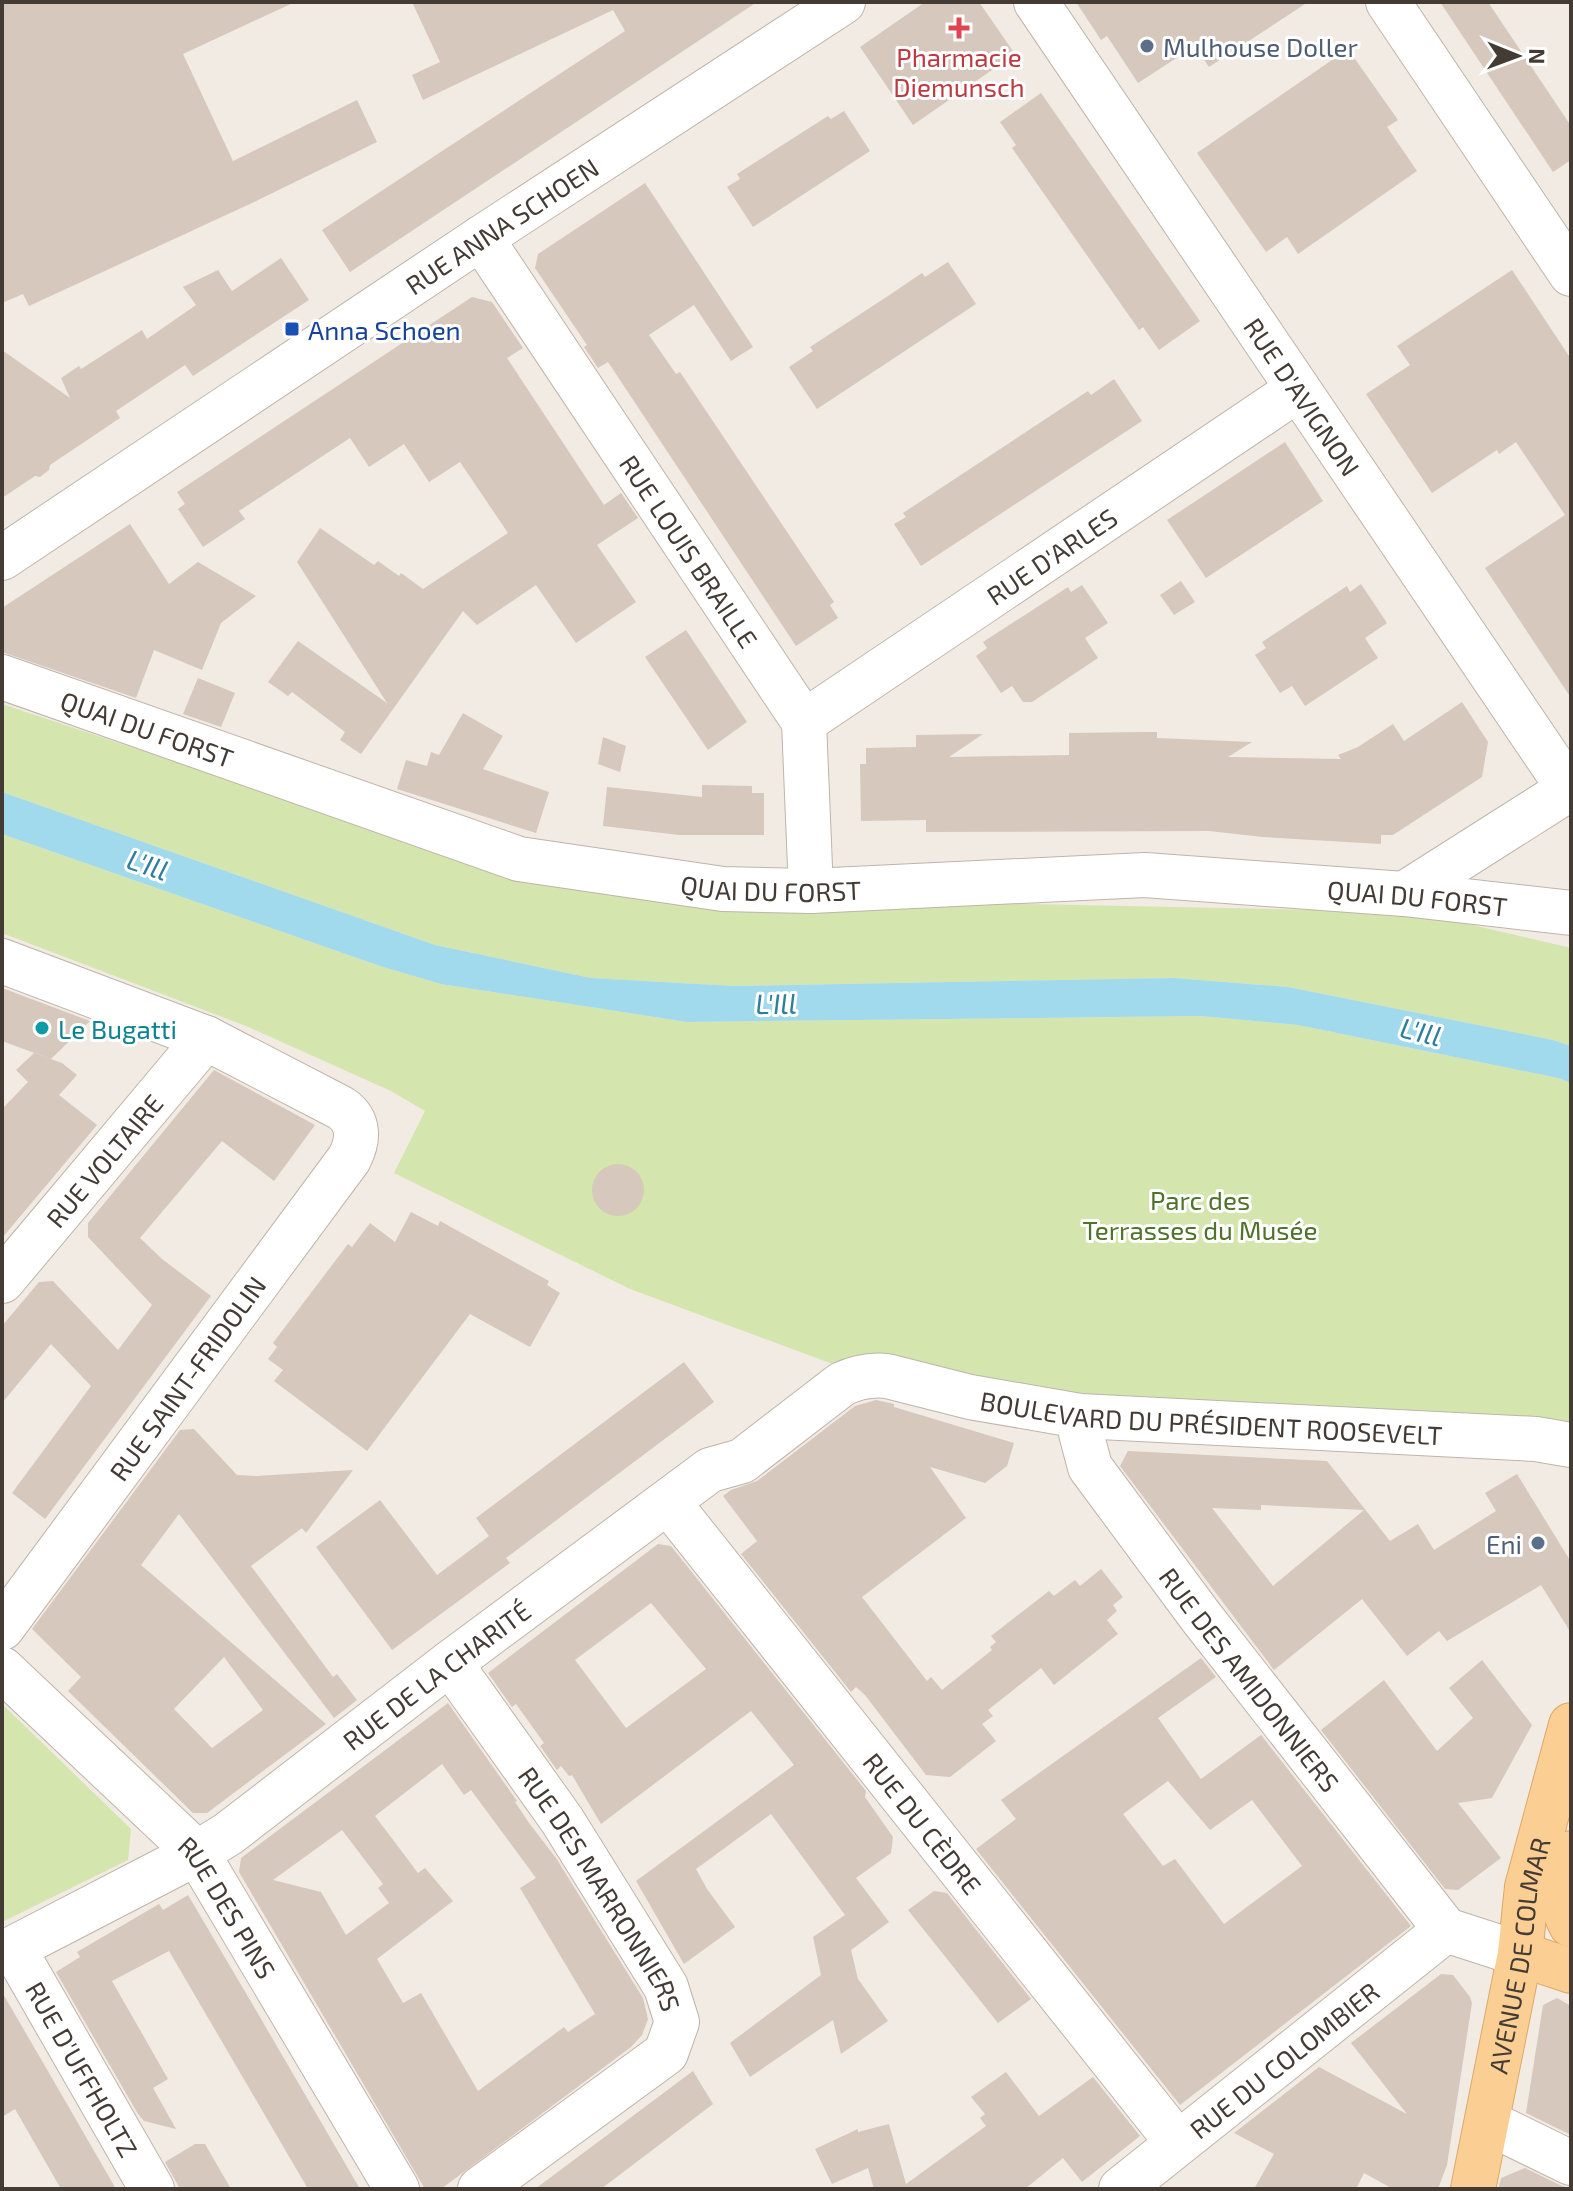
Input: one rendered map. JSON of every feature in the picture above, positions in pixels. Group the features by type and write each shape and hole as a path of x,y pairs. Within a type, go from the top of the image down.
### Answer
{"main road":[{"name":"AVENUE DE COLMAR","path":"1473,2189 1520,1954 1527,1887 1571,1725"},
{"path":"1520,1954 1542,1945 1568,1904"},
{"path":"1520,1954 1571,1971"}],"street":[{"name":"RUE ANNA SCHOEN","path":"2,558 481,238 843,2"},
{"name":"RUE D'AVIGNON","path":"1036,2 1570,788"},
{"path":"1388,2 1571,274"},
{"name":"RUE LOUIS BRAILLE","path":"481,238 804,722"},
{"name":"RUE D'ARLES","path":"804,722 1297,390"},
{"name":"QUAI DU FORST","path":"2,677 519,859 723,889 811,891 1145,875 1404,894 1571,913"},
{"path":"804,722 811,891"},
{"path":"1404,894 1570,788"},
{"path":"1504,905 1503,864 1507,846 1521,819"},
{"path":"2,961 206,1038"},
{"name":"RUE SAINT-FRIDOLIN","path":"2,1628 355,1147 354,1121 341,1108 206,1038"},
{"name":"RUE VOLTAIRE","path":"2,1281 206,1038"},
{"name":"BOULEVARD DU PRÉSIDENT ROOSEVELT","path":"856,1378 874,1374 887,1376 970,1397 1080,1416 1536,1439 1571,1445"},
{"name":"RUE DE LA CHARITÉ","path":"8,1952 228,1834 450,1663 710,1470 742,1461 842,1384 856,1378"},
{"name":"RUE DES AMIDONNIERS","path":"1080,1416 1090,1467 1201,1617 1446,1930"},
{"name":"RUE DU CÈDRE","path":"668,1502 1177,2142"},
{"name":"RUE DES MARRONNIERS","path":"450,1663 562,1820 666,1987 677,2022 666,2053 480,2189"},
{"name":"RUE DES PINS","path":"2,1669 197,1853 397,2189"},
{"path":"1446,1930 1520,1954"},
{"name":"RUE DU COLOMBIER","path":"1121,2189 1446,1930"},
{"name":"RUE D'UFFHOLTZ","path":"8,1952 152,2189"},
{"path":"1487,2122 1571,2163"}],"green space":[{"path":"2,704 512,874 977,903 1417,912 1571,948 1571,1046 1288,987 1174,978 734,986 591,978 435,945 2,792"},
{"name":"Parc des Terrasses du Musée","path":"2,834 380,966 441,984 687,1022 1200,1016 1298,1025 1558,1078 1571,1083 1571,1431 1099,1406 838,1366 630,1289 394,1173 425,1111 391,1091 246,1026 2,933"},
{"path":"2,1704 131,1829 128,1860 2,1922"}],"water":[{"name":"L'Ill","path":"2,792 435,945 591,978 734,986 1174,978 1288,987 1571,1046 1571,1083 1298,1025 1200,1016 687,1022 441,984 380,966 2,834"}],"building":[{"path":"2,2 295,2 183,54 233,161 357,100 377,142 29,306 23,294 2,303"},
{"path":"412,2 757,2 350,272 322,230 625,31 613,10 423,100 412,75 440,62"},
{"path":"925,2 979,2 1015,54 913,125 860,47"},
{"path":"1076,2 1308,2 1209,67 1195,46 1138,83 1107,36 1101,40"},
{"path":"1440,2 1488,2 1571,126 1571,160 1553,172"},
{"path":"1348,49 1398,120 1387,127 1417,171 1298,254 1287,237 1266,252 1197,153"},
{"path":"1041,93 1200,321 1159,350 1143,327 1139,330 1012,148 1016,145 1000,122"},
{"path":"844,111 870,151 753,227 727,187 740,179 737,174 828,116 831,119"},
{"path":"645,183 753,347 731,361 694,305 649,335 676,374 680,372 834,602 830,605 838,618 796,646 608,362 598,368 584,347 587,345 535,268 538,254"},
{"path":"281,258 309,300 193,376 185,365 116,411 120,418 50,465 49,470 40,477 35,476 2,498 2,350 70,398 61,378 79,366 81,369 142,330 147,339 196,305 183,287 218,270 232,291"},
{"path":"948,262 976,304 817,409 789,367 813,351 810,347 922,273 925,277"},
{"path":"1512,270 1571,359 1571,698 1485,568 1565,515 1516,442 1499,454 1497,450 1432,493 1366,394 1410,365 1397,346"},
{"path":"472,297 492,302 523,348 507,358 604,505 621,493 638,518 597,545 636,602 576,643 536,585 477,625 463,611 361,754 340,740 345,732 292,692 288,696 268,682 298,641 387,703 297,562 320,528 374,565 378,561 423,589 508,533 460,462 429,482 404,444 369,467 350,438 239,511 245,519 203,547 178,509 185,504 177,492"},
{"path":"1114,379 1142,421 921,566 894,524 906,517 903,513 1088,391 1091,395"},
{"path":"1285,442 1323,501 1206,578 1167,520"},
{"path":"130,524 169,584 198,562 256,596 221,623 202,670 154,650 136,698 2,652 2,608"},
{"path":"1181,581 1195,602 1174,615 1160,595"},
{"path":"1361,584 1387,623 1365,638 1378,658 1305,706 1292,686 1280,693 1255,655 1266,648 1262,642 1347,586 1350,592"},
{"path":"1082,585 1108,623 1085,638 1098,658 1032,702 1023,702 1012,686 1001,693 976,656 987,648 983,642 1068,587 1071,592"},
{"path":"686,630 747,722 708,750 645,657"},
{"path":"198,678 235,693 221,727 183,714"},
{"path":"1462,702 1488,742 1482,777 1393,835 1381,835 1381,844 1209,831 926,832 926,820 861,821 860,764 866,764 866,748 916,747 916,735 983,734 949,757 1069,755 1069,733 1157,732 1157,738 1252,742 1228,757 1341,759 1338,755 1358,747 1393,724 1404,741"},
{"path":"463,713 503,736 483,769 549,792 536,833 397,789 406,760 427,766 431,752 439,755"},
{"path":"603,737 626,746 620,772 598,764"},
{"path":"702,785 752,786 752,793 764,793 764,835 679,835 603,826 607,787 702,797"},
{"name":"Le Bugatti","path":"2,988 90,1021 51,1059 2,1041"},
{"path":"34,1053 62,1063 77,1075 59,1095 97,1125 2,1238 2,1109 28,1082 16,1070"},
{"path":"214,1070 315,1125 274,1181 222,1141 140,1238 211,1296 45,1519 12,1493 91,1386 51,1344 2,1403 2,1326 39,1282 53,1281 118,1350 152,1305 88,1237 88,1223"},
{"path":"618,1164 636,1172 644,1190 636,1208 618,1216 600,1208 592,1190 600,1172"},
{"path":"411,1212 438,1226 440,1221 549,1281 547,1285 560,1293 530,1347 470,1314 367,1451 274,1381 283,1370 268,1359 277,1347 273,1343 348,1244 352,1247 370,1223 395,1242"},
{"path":"684,1362 714,1402 506,1558 510,1563 392,1650 316,1547 380,1500 437,1575 489,1536 476,1518"},
{"path":"876,1400 1014,1443 1007,1466 985,1483 930,1467 966,1518 862,1597 927,1681 931,1677 942,1690 992,1650 990,1647 996,1642 991,1636 1049,1591 1054,1596 1075,1580 1080,1586 1101,1569 1123,1597 1113,1605 1117,1611 1107,1620 1118,1634 1054,1685 1041,1668 988,1710 993,1716 982,1724 996,1741 950,1777 926,1775 865,1695 856,1687 851,1692 741,1554 757,1541 723,1496 757,1481 855,1406"},
{"path":"194,1429 237,1475 353,1470 306,1533 302,1528 251,1566 333,1677 337,1674 357,1700 334,1718 179,1514 141,1565 326,1724 207,1813 193,1813 68,1691 81,1677 32,1629 180,1430","holes":["224,1657 263,1710 212,1748 174,1709"]},
{"path":"1128,1451 1327,1461 1390,1541 1418,1524 1434,1550 1496,1511 1485,1493 1517,1474 1571,1562 1571,1633 1541,1585 1447,1641 1439,1631 1407,1656 1362,1599 1274,1670 1120,1466","holes":["1261,1505 1364,1510 1273,1586 1212,1508 1261,1510"]},
{"path":"658,1544 671,1546 866,1791 865,1797 893,1837 891,1853 856,1878 889,1922 851,1950 858,1979 888,2021 841,2054 833,2020 750,2077 730,2043 821,1975 813,1937 845,1915 771,1814 696,1869 735,1927 684,1964 636,1881 794,1765 751,1711 601,1824 572,1775 569,1776 561,1766 557,1770 540,1746 544,1743 516,1704 512,1707 488,1673","holes":["651,1603 706,1669 626,1728 575,1660"]},
{"path":"1201,1658 1216,1677 1158,1718 1201,1779 1261,1735 1411,1926 1180,2105 976,1849 1016,1819 1001,1800","holes":["1168,1781 1210,1830 1252,1800 1302,1866 1224,1924 1175,1859 1163,1866 1123,1814"]},
{"path":"1482,1660 1532,1725 1492,1798 1458,1803 1501,1858 1458,1890 1445,1889 1321,1730 1384,1680 1437,1751 1473,1718 1449,1688"},
{"path":"448,1703 556,1858 643,1998 648,2019 642,2035 631,2047 441,2189 425,2189 239,1872 241,1858","holes":["442,1764 464,1795 471,1790 536,1878 520,1888 595,2014 568,2032 564,2027 478,2091 421,1993 403,2003 377,1959 453,1901 425,1868 418,1873 375,1816","342,1830 383,1884 378,1888 389,1903 346,1935 321,1892 273,1880"]},
{"path":"934,1891 947,1893 1031,1999 998,2023 908,1910"},
{"path":"188,1895 360,2189 308,2189 169,1951 112,1981 168,2079 153,2088 176,2129 144,2121 138,2114 56,1972 80,1957 77,1952 159,1904 163,1910"},
{"path":"1441,1974 1453,1975 1472,2003 1447,2165 1438,2189 1393,2189 1364,2173 1356,2189 1254,2189 1274,2154 1234,2133 1319,2067 1407,2114 1351,2043"},
{"path":"2,1992 116,2189 61,2189 15,2109 2,2117"},
{"path":"1557,1998 1571,2006 1571,2135 1526,2113 1543,2005"},
{"path":"693,2071 713,2104 601,2189 535,2189"},
{"path":"1006,2072 1039,2116 1093,2077 1140,2136 1082,2182 1063,2158 1025,2189 874,2189 868,2168 832,2184 815,2149 858,2129 858,2132 889,2124 906,2184 986,2126 980,2118 985,2114 971,2097"},
{"path":"195,2144 205,2144 231,2189 180,2189 165,2162"},
{"path":"1525,2168 1571,2189 1498,2189 1501,2178"}],"place":[{"name":"Pharmacie Diemunsch","path":"959,28"},
{"name":"Mulhouse Doller","path":"1147,46"},
{"name":"Anna Schoen","path":"292,329"},
{"name":"Le Bugatti","path":"42,1028"},
{"name":"Eni","path":"1538,1543"}]}
